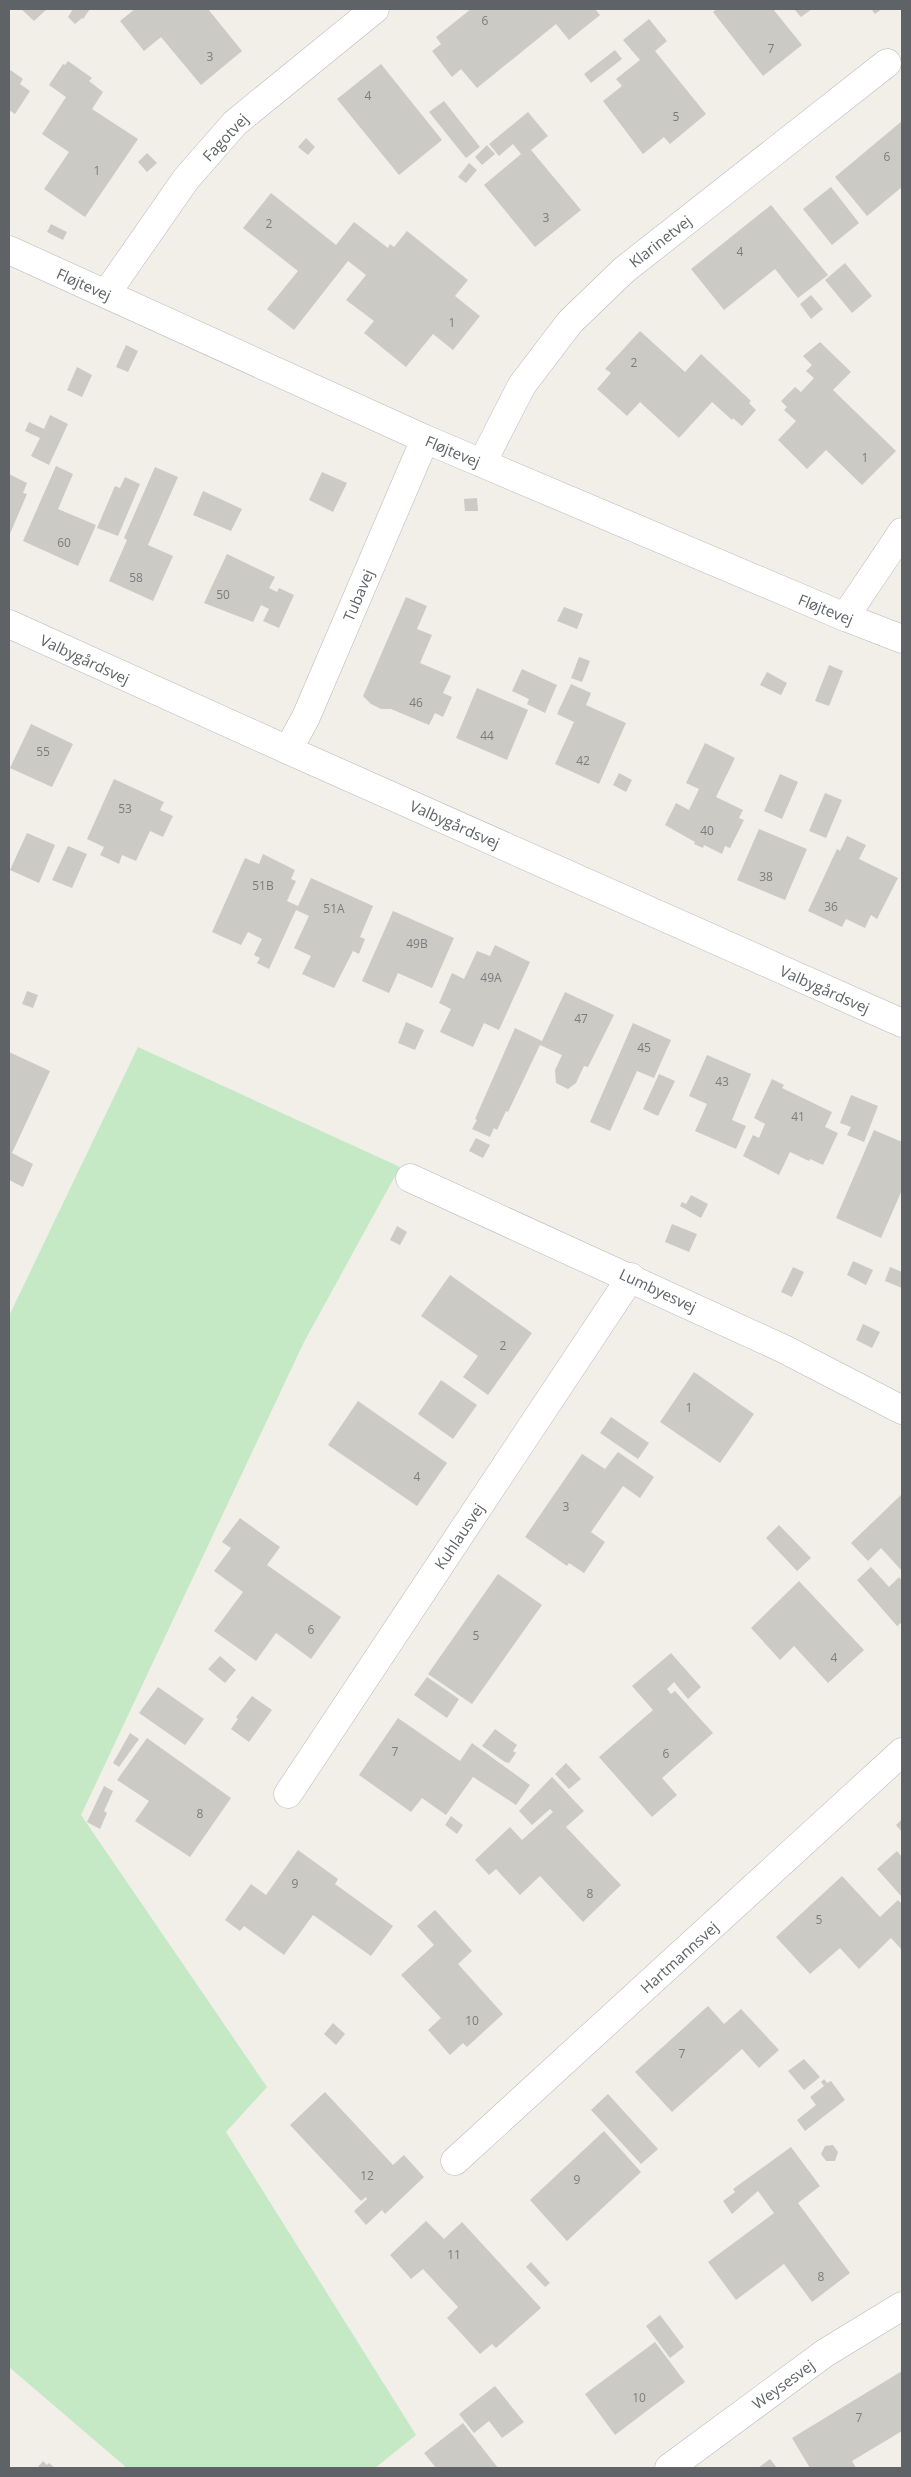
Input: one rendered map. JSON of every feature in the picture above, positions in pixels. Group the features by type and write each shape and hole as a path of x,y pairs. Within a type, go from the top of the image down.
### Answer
{"street":[{"name":"Fagotvej","path":"106,294 186,179 235,123 375,9"},
{"name":"Klarinetvej","path":"482,463 522,385 570,322 624,270 887,63"},
{"name":"Fløjtevej","path":"9,250 425,439 845,617 902,639"},
{"name":"Tubavej","path":"288,750 306,717 425,439"},
{"path":"845,617 902,532"},
{"name":"Valbygårdsvej","path":"9,624 902,1023"},
{"name":"Lumbyesvej","path":"410,1178 784,1348 902,1410"},
{"name":"Kuhlausvej","path":"288,1794 631,1277"},
{"name":"Hartmannsvej","path":"455,2161 902,1752"},
{"name":"Weysesvej","path":"669,2468 825,2353 902,2306"}],"green space":[{"path":"138,1047 400,1167 304,1342 81,1815 267,2087 226,2132 416,2435 375,2468 127,2468 9,2367 9,1316"}],"building":[{"path":"21,9 47,9 34,21"},
{"path":"73,9 90,9 83,19 75,24 68,17"},
{"path":"135,9 208,9 242,51 201,85 161,37 144,51 120,21"},
{"path":"471,9 595,9 600,15 569,40 556,24 477,88 461,69 452,77 432,51 441,44 436,37"},
{"path":"717,9 773,9 802,45 763,76 713,12"},
{"path":"794,9 812,9 801,17"},
{"path":"871,9 882,9 875,14"},
{"path":"649,19 667,41 655,51 706,114 670,144 664,137 643,154 603,101 622,86 616,79 640,60 623,40"},
{"path":"615,50 622,59 591,83 584,74"},
{"path":"68,61 92,78 89,81 103,92 92,109 138,139 85,217 44,189 69,152 42,134 66,97 49,85 63,64 65,65"},
{"path":"381,64 442,140 399,175 337,99"},
{"path":"9,69 23,79 20,84 30,91 15,114 9,110"},
{"path":"444,101 480,147 466,158 429,112"},
{"path":"528,112 548,136 531,150 581,210 535,247 484,185 521,154 513,144 499,156 489,144"},
{"path":"902,121 902,187 867,216 835,177"},
{"path":"306,138 315,147 308,155 298,147"},
{"path":"487,145 495,154 482,165 475,157"},
{"path":"147,153 157,163 147,172 138,162"},
{"path":"469,163 477,170 466,183 458,177"},
{"path":"831,187 859,223 832,245 803,209"},
{"path":"271,193 336,245 354,222 388,248 390,244 394,247 407,231 468,280 455,296 480,316 453,350 433,334 406,367 364,333 374,321 346,300 366,275 348,261 294,330 267,309 298,271 243,228"},
{"path":"771,205 828,275 798,298 775,269 724,310 691,269"},
{"path":"51,224 67,232 63,240 47,232"},
{"path":"845,263 872,296 852,313 825,280"},
{"path":"811,295 823,309 811,319 800,304"},
{"path":"640,331 685,372 701,354 751,401 749,403 756,410 742,426 733,418 732,420 712,402 679,438 640,402 627,416 597,389 611,373 605,369"},
{"path":"820,342 851,372 833,390 896,451 862,485 826,450 807,469 778,440 796,421 784,410 787,407 781,401 795,387 801,392 814,378 806,371 812,365 803,356"},
{"path":"126,345 138,351 128,372 116,367"},
{"path":"77,367 92,375 82,397 67,390"},
{"path":"50,415 68,424 49,465 31,456 40,438 25,431 29,422 44,429"},
{"path":"56,466 73,474 58,509 96,525 78,566 23,541"},
{"path":"155,467 178,477 148,545 173,556 153,601 109,581 127,540 124,538"},
{"path":"322,472 347,483 333,512 309,500"},
{"path":"9,474 27,483 23,493 27,494 9,536"},
{"path":"125,477 140,484 118,536 97,528 115,486 120,488"},
{"path":"203,491 242,509 231,531 193,515"},
{"path":"477,498 478,511 465,511 464,499"},
{"path":"227,554 275,577 269,588 277,592 279,588 294,595 279,628 263,621 269,609 261,605 253,622 204,603"},
{"path":"406,597 427,606 417,629 432,635 420,663 451,676 443,693 452,697 443,717 435,713 429,725 391,709 381,709 371,704 363,696"},
{"path":"564,607 583,614 577,629 557,621"},
{"path":"579,657 590,661 582,682 571,678"},
{"path":"829,665 843,671 829,706 815,701"},
{"path":"522,669 557,685 545,713 527,704 529,699 512,691"},
{"path":"767,672 787,683 781,695 760,685"},
{"path":"571,684 591,693 586,705 626,723 599,784 555,764 574,722 557,714"},
{"path":"477,688 528,710 507,760 456,738"},
{"path":"31,724 73,744 52,787 10,768"},
{"path":"705,743 735,758 716,797 743,810 739,818 744,820 730,848 725,846 722,854 704,845 703,848 694,844 695,842 665,825 676,803 689,810 699,789 686,783"},
{"path":"619,773 632,780 626,792 613,785"},
{"path":"780,774 798,782 782,819 764,811"},
{"path":"114,779 164,802 160,810 173,816 163,837 150,831 136,861 122,855 119,864 100,855 104,847 87,839"},
{"path":"825,793 842,800 826,838 809,831"},
{"path":"759,829 807,849 785,900 737,880"},
{"path":"27,833 55,845 39,883 10,870"},
{"path":"847,836 866,845 859,859 898,878 877,919 871,915 865,928 846,919 842,927 808,911 837,849 840,851"},
{"path":"68,846 87,854 72,888 52,880"},
{"path":"263,854 295,870 291,879 296,881 287,901 298,906 311,878 373,906 360,937 365,939 359,954 353,951 334,988 302,974 311,956 294,948 309,916 296,910 269,969 257,963 260,958 254,955 262,939 248,932 241,945 212,932 245,858 259,864"},
{"path":"393,911 454,938 432,988 398,973 389,993 362,981"},
{"path":"495,945 530,962 499,1030 484,1023 473,1047 440,1032 451,1009 439,1003 452,973 464,979 477,951 490,956"},
{"path":"27,991 38,995 33,1008 22,1004"},
{"path":"565,992 614,1015 588,1067 584,1066 576,1083 568,1089 556,1083 555,1070 562,1055 540,1045 508,1112 506,1111 497,1130 494,1128 490,1137 472,1129 515,1028 542,1041"},
{"path":"406,1022 424,1030 415,1050 398,1043"},
{"path":"633,1023 671,1040 654,1078 637,1071 610,1131 590,1122"},
{"path":"9,1052 50,1071 12,1153 33,1164 23,1187 9,1180"},
{"path":"707,1055 751,1074 732,1120 746,1126 736,1149 695,1131 707,1104 689,1096"},
{"path":"659,1074 675,1081 658,1116 643,1109"},
{"path":"772,1079 784,1085 782,1088 832,1112 825,1127 838,1133 823,1165 790,1152 779,1175 743,1156 753,1135 759,1138 765,1124 754,1118"},
{"path":"851,1095 878,1106 864,1142 847,1135 851,1127 840,1123"},
{"path":"874,1130 902,1142 902,1190 881,1238 836,1218"},
{"path":"476,1138 490,1145 483,1158 469,1151"},
{"path":"691,1195 708,1204 701,1218 680,1206 682,1202 686,1204"},
{"path":"672,1224 697,1234 689,1252 665,1242"},
{"path":"397,1226 407,1232 400,1245 390,1240"},
{"path":"853,1261 873,1270 866,1285 847,1275"},
{"path":"793,1267 804,1272 792,1297 781,1292"},
{"path":"890,1267 902,1272 902,1288 885,1281"},
{"path":"450,1275 532,1333 488,1395 463,1377 478,1356 421,1316"},
{"path":"863,1324 880,1332 872,1348 856,1340"},
{"path":"694,1372 754,1414 720,1463 660,1422"},
{"path":"441,1380 477,1405 453,1439 418,1414"},
{"path":"358,1401 447,1463 417,1506 328,1445"},
{"path":"611,1417 649,1443 638,1459 600,1433"},
{"path":"618,1452 654,1477 640,1498 623,1486 591,1532 605,1542 584,1573 569,1563 567,1566 525,1537 582,1454 605,1469"},
{"path":"902,1494 902,1571 881,1548 868,1561 851,1543"},
{"path":"240,1518 280,1547 267,1565 341,1617 311,1659 276,1633 256,1661 214,1631 243,1592 214,1571 231,1548 222,1542"},
{"path":"779,1525 811,1558 797,1571 766,1538"},
{"path":"871,1567 889,1587 899,1577 902,1581 902,1622 897,1626 857,1580"},
{"path":"498,1574 542,1605 472,1704 428,1674"},
{"path":"799,1581 864,1650 828,1683 794,1646 780,1660 751,1628"},
{"path":"671,1653 701,1687 688,1699 674,1682 667,1689 671,1694 675,1691 713,1733 662,1778 677,1795 652,1817 599,1757 653,1710 632,1686"},
{"path":"220,1656 236,1670 225,1683 208,1669"},
{"path":"427,1677 459,1699 447,1718 414,1695"},
{"path":"158,1687 204,1719 185,1745 139,1713"},
{"path":"252,1696 272,1710 249,1742 231,1729 238,1719 236,1717"},
{"path":"398,1718 460,1761 472,1743 530,1785 516,1805 473,1777 446,1815 422,1798 411,1812 359,1775"},
{"path":"495,1729 517,1745 513,1751 516,1753 509,1763 482,1746"},
{"path":"130,1733 139,1739 119,1767 113,1763"},
{"path":"147,1738 231,1798 190,1857 135,1821 149,1801 117,1780"},
{"path":"566,1763 581,1779 569,1789 555,1774"},
{"path":"552,1777 584,1811 566,1827 621,1885 583,1922 540,1876 520,1895 496,1869 489,1875 475,1860 510,1827 522,1840 553,1812 550,1809 532,1825 519,1811"},
{"path":"104,1786 113,1791 104,1811 107,1813 100,1829 87,1822"},
{"path":"451,1816 463,1825 457,1834 445,1825"},
{"path":"902,1819 902,1832 896,1825"},
{"path":"298,1850 338,1879 335,1884 393,1926 371,1956 313,1915 284,1955 244,1926 240,1931 225,1920 251,1884 266,1895"},
{"path":"897,1851 902,1857 902,1897 877,1869"},
{"path":"842,1876 880,1917 898,1900 902,1904 902,1950 891,1938 859,1969 840,1948 810,1974 776,1937"},
{"path":"435,1910 472,1951 458,1964 503,2014 467,2047 463,2043 450,2055 428,2030 441,2018 401,1975 434,1945 417,1926"},
{"path":"708,2006 724,2024 741,2009 779,2050 759,2068 742,2049 672,2112 635,2072"},
{"path":"333,2023 345,2034 336,2045 324,2034"},
{"path":"804,2059 820,2077 804,2090 788,2071"},
{"path":"824,2079 827,2083 831,2081 845,2100 805,2131 797,2120 816,2105 810,2097 824,2086 821,2082"},
{"path":"325,2092 393,2165 404,2155 424,2177 385,2214 382,2210 366,2225 354,2211 367,2199 366,2197 361,2201 290,2125"},
{"path":"608,2094 658,2149 641,2164 591,2110"},
{"path":"604,2131 641,2172 567,2241 530,2200"},
{"path":"833,2145 838,2152 835,2161 826,2161 821,2154 825,2146"},
{"path":"791,2147 820,2186 798,2203 850,2273 812,2302 784,2264 736,2300 708,2262 774,2213 758,2191 732,2214 723,2201 735,2192 733,2189"},
{"path":"426,2221 444,2239 462,2222 541,2308 496,2348 492,2344 480,2354 447,2318 458,2307 423,2269 411,2279 390,2255"},
{"path":"531,2262 550,2283 545,2287 526,2267"},
{"path":"660,2315 684,2347 670,2358 646,2326"},
{"path":"655,2342 685,2382 615,2435 585,2394"},
{"path":"902,2371 902,2431 852,2461 856,2468 810,2468 792,2438"},
{"path":"495,2386 524,2422 502,2438 489,2421 474,2433 459,2414"},
{"path":"463,2423 498,2468 436,2468 424,2453"},
{"path":"770,2459 777,2468 758,2468"},
{"path":"43,2461 47,2465 49,2463 55,2468 37,2468"}]}
